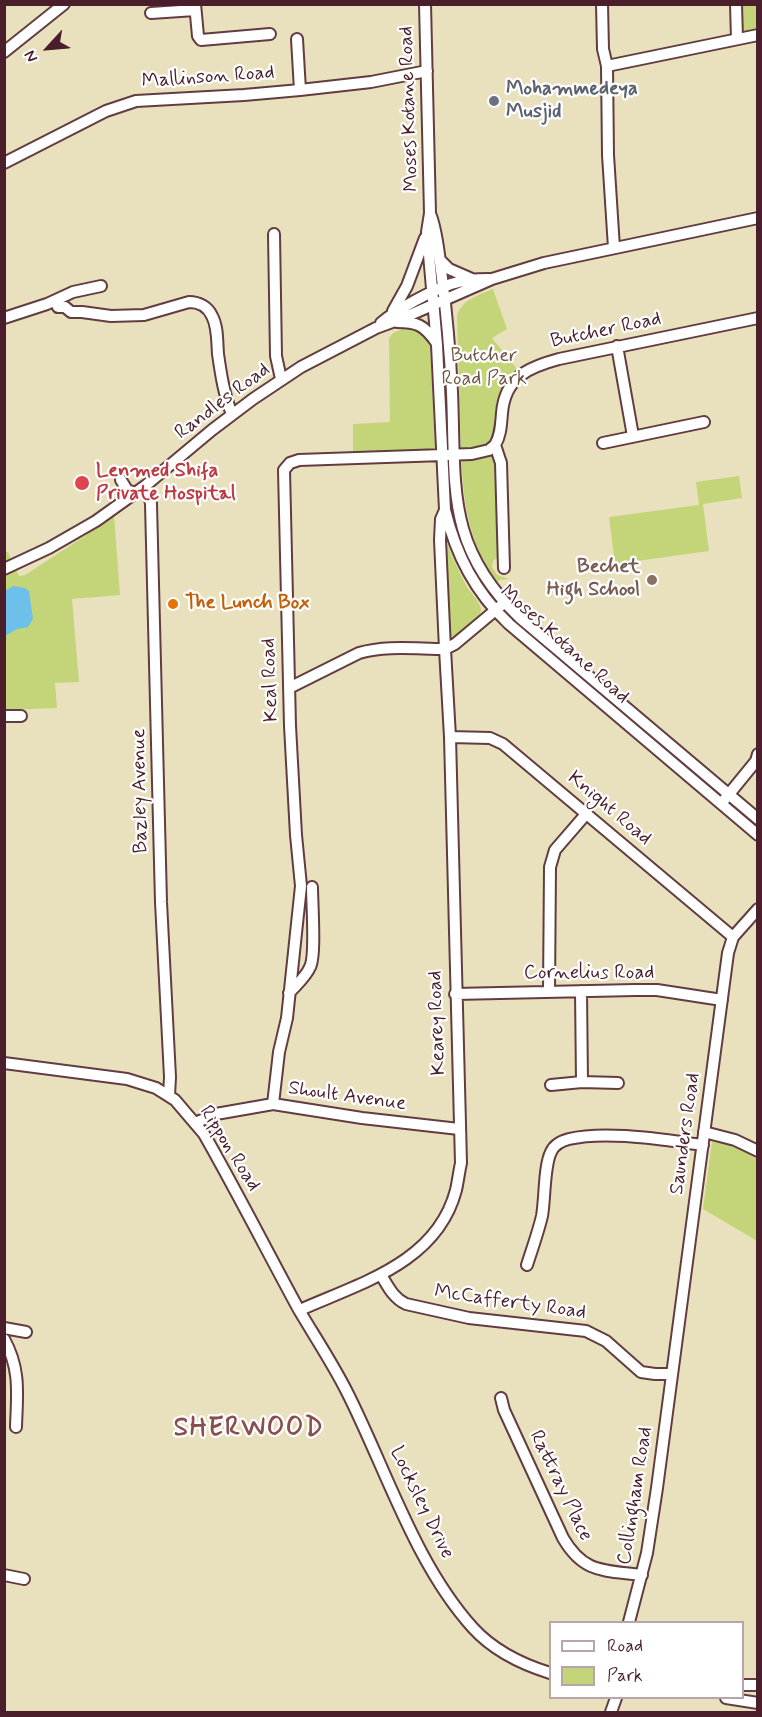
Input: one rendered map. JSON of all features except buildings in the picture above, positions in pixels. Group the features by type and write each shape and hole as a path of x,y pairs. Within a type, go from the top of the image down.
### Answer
{"street":[{"path":"4,52 64,4"},
{"name":"Moses Kotane Road","path":"425,4 430,213 427,232 448,455 457,506 467,543 487,581 504,603 758,819"},
{"path":"602,4 603,49 607,66 608,155 614,248"},
{"path":"736,4 737,39"},
{"path":"151,12 195,7 198,36 201,40 270,34"},
{"path":"607,66 758,35"},
{"path":"297,39 300,90"},
{"name":"Mallinson Road","path":"4,163 106,111 136,101 300,90 370,82 427,71"},
{"name":"Moses Kotane Road","path":"430,213 436,230 450,356 445,510 453,540 464,566 481,594 495,611 758,835"},
{"name":"Randles Road","path":"4,569 80,531 145,486 232,414 281,380 391,319 433,305 492,279 544,263 758,218"},
{"path":"427,232 403,295 391,319 422,326 437,345"},
{"path":"274,234 276,356 281,380"},
{"path":"440,259 449,268 472,279"},
{"name":"Randles Road","path":"391,319 399,309 443,287 472,279 492,279"},
{"path":"4,318 55,301 73,292 101,286"},
{"path":"55,301 58,308 65,307 71,312 111,316 144,315 189,302 205,307 211,314 215,325 225,398 232,414"},
{"name":"Butcher Road","path":"504,568 501,463 495,445 499,435 504,398 515,380 534,366 559,359 758,318"},
{"path":"617,346 633,436"},
{"path":"603,443 704,422"},
{"name":"Keal Road","path":"273,1104 279,1052 286,1018 301,886 296,835 289,688 284,470 290,463 299,460 479,453 495,445"},
{"path":"121,480 127,490 135,493"},
{"name":"Bazley Avenue","path":"145,486 151,504 161,895 169,1096"},
{"name":"Kearey Road","path":"300,1310 381,1275 409,1259 429,1240 445,1218 456,1190 461,1162 450,737 440,540 441,519 445,510"},
{"path":"289,688 359,653 386,648 445,649 452,647 504,603"},
{"path":"4,716 21,717"},
{"name":"Knight Road","path":"450,737 490,738 503,744 733,937"},
{"path":"720,804 757,759"},
{"path":"549,991 550,867 555,850 586,813"},
{"path":"289,993 311,966 312,887"},
{"name":"Saunders Road","path":"672,1374 728,952 733,937 758,909"},
{"name":"Cornelius Road","path":"455,994 657,990 722,1000"},
{"path":"581,991 582,1083"},
{"name":"Rippon Road","path":"4,1063 127,1079 156,1088 175,1100 204,1134 300,1310"},
{"path":"551,1085 618,1083"},
{"name":"Shoult Avenue","path":"195,1123 216,1114 273,1104 346,1116 459,1129"},
{"path":"704,1132 735,1140 758,1151"},
{"path":"527,1265 542,1215 548,1158 552,1149 561,1142 569,1139 605,1136 703,1145"},
{"name":"McCafferty Road","path":"381,1275 394,1296 406,1304 469,1318 586,1331 606,1341 641,1372 672,1374"},
{"name":"Locksley Drive","path":"300,1310 346,1391 414,1535 453,1604 482,1637 496,1648 514,1659 549,1673"},
{"path":"4,1328 26,1332"},
{"path":"4,1339 16,1365 16,1427"},
{"name":"Collingham Road","path":"630,1621 642,1575 657,1488 672,1374"},
{"name":"Rattray Place","path":"501,1398 508,1419 571,1553 587,1566 642,1575"},
{"path":"4,1575 24,1579"},
{"path":"732,1699 758,1703"}],"green space":[{"path":"741,5 757,5 757,29 741,33"},
{"name":"Butcher Road Park","path":"493,289 507,329 492,338 517,369 500,392 495,415 499,556 493,561 492,567 497,575 509,579 499,580 498,583 477,545 466,506 462,464 457,315 467,301"},
{"path":"402,329 419,332 430,345 435,447 431,452 353,455 353,424 390,422 389,338 393,333"},
{"path":"739,476 742,498 703,504 709,551 615,564 609,517 699,505 696,482"},
{"path":"114,515 120,595 72,599 79,682 55,683 57,708 5,710 4,552 8,552 19,576 25,575"},
{"path":"442,530 467,587 481,608 480,614 473,623 450,640 449,638"},
{"path":"712,1142 730,1145 757,1158 757,1241 703,1209"}],"water":[{"path":"13,586 29,591 33,619 28,627 17,629 5,636 5,591"}],"place":[{"name":"Mohammedeya Musjid","path":"494,101"},
{"name":"Lenmed Shifa Private Hospital","path":"82,483"},
{"name":"Bechet High School","path":"652,580"},
{"name":"The Lunch Box","path":"173,604"}],"district":[{"name":"SHERWOOD","path":"249,1430"}]}
